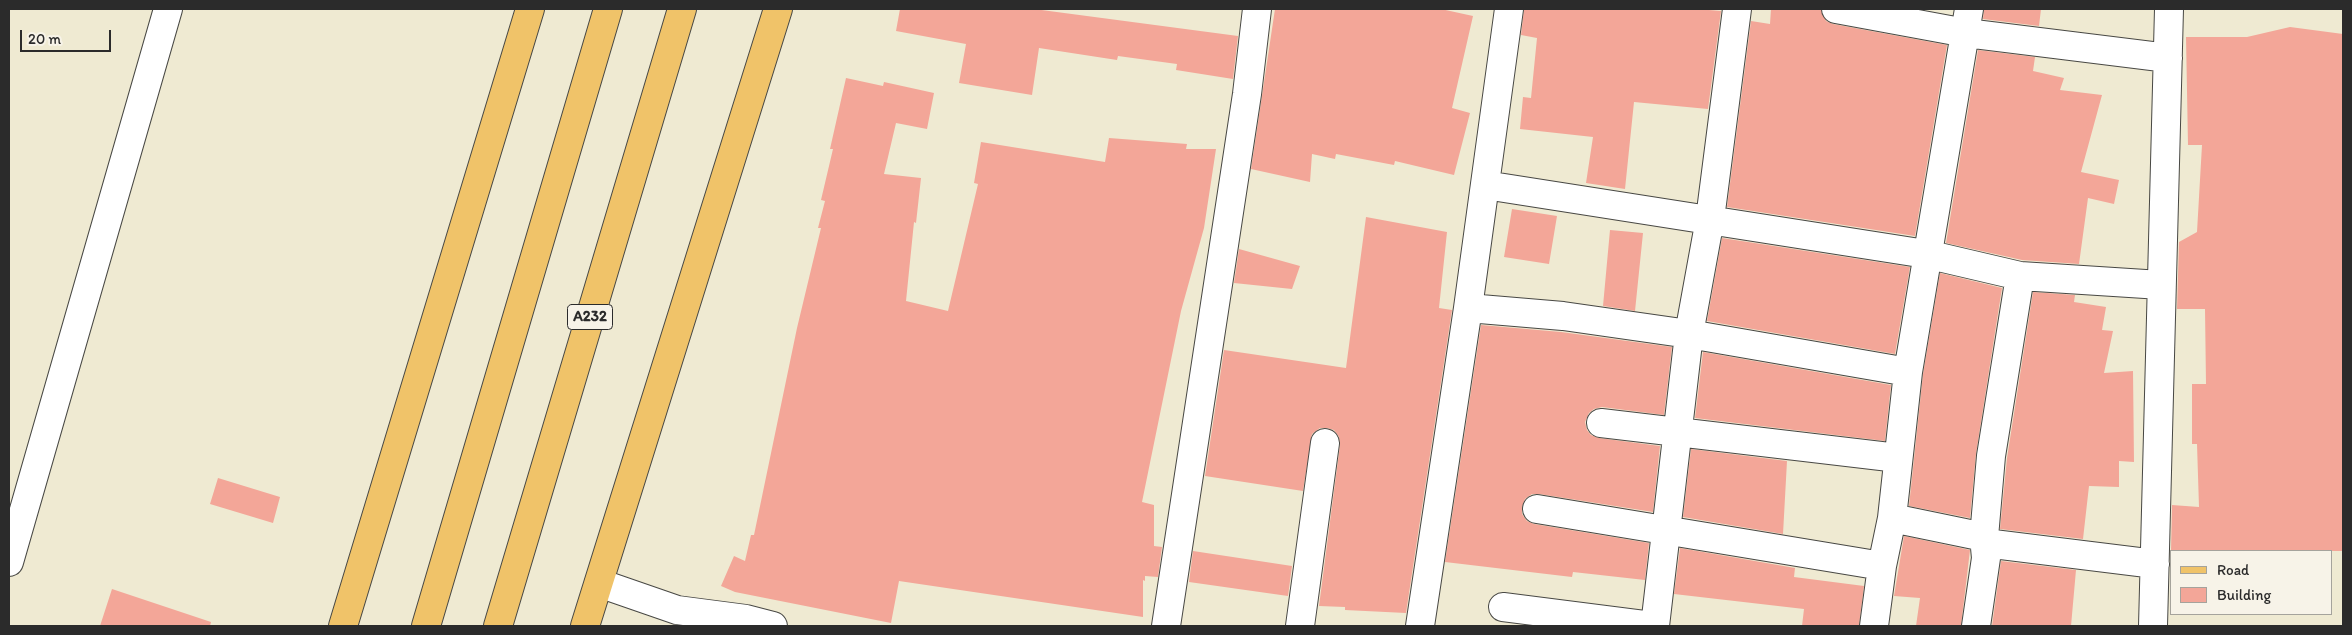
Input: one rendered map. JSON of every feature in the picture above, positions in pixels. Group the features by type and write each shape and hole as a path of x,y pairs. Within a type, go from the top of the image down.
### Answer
{"main road":[{"path":"343,626 530,9"},
{"path":"426,626 608,9"},
{"name":"A232","path":"498,626 682,9"},
{"path":"585,626 778,9"}],"street":[{"path":"9,562 168,9"},
{"path":"1166,626 1247,94 1258,9"},
{"path":"1420,626 1468,308 1508,9"},
{"path":"1503,607 1653,626 1689,334 1710,219 1737,9"},
{"path":"1836,9 1967,21 2168,58"},
{"path":"2153,626 2169,9"},
{"path":"1874,626 1882,566 1892,518 1908,372 1926,254 1967,21"},
{"path":"1485,185 1926,254 2020,276 2161,285"},
{"path":"1976,626 1986,558 1984,540 1991,456 2020,276"},
{"path":"1468,308 1563,316 1689,334 1908,372"},
{"path":"1601,423 1898,458"},
{"path":"1300,626 1325,443"},
{"path":"1537,509 1882,566"},
{"path":"1892,518 1984,540 2155,564"},
{"path":"599,583 677,610 746,619 773,626"}],"building":[{"path":"900,9 1034,9 1238,36 1233,79 1176,70 1177,64 1118,56 1117,60 1039,48 1032,95 959,83 966,44 896,31"},
{"path":"1275,9 1441,9 1473,16 1452,108 1470,113 1454,175 1395,161 1394,165 1336,154 1335,159 1312,154 1310,182 1251,169"},
{"path":"1524,9 1697,9 1721,11 1708,109 1634,102 1625,189 1586,183 1593,137 1520,129 1523,97 1531,98 1537,38 1521,35"},
{"path":"1771,9 1821,9 1826,21 1833,24 1947,45 1915,236 1727,207 1751,21 1770,24"},
{"path":"1984,9 2041,9 2039,26 1983,19"},
{"path":"2290,27 2343,34 2343,551 2171,550 2172,505 2199,507 2197,444 2192,444 2192,384 2206,384 2205,309 2177,309 2179,242 2197,232 2202,145 2188,145 2186,37 2247,37"},
{"path":"1978,50 2035,57 2033,71 2064,78 2060,90 2102,95 2081,172 2119,180 2114,204 2088,198 2079,264 2022,260 1946,243"},
{"path":"846,78 883,86 884,82 934,93 927,129 896,123 884,174 921,178 916,223 914,222 906,301 948,311 978,184 974,183 981,142 1105,162 1109,138 1187,144 1186,149 1216,149 1204,228 1181,311 1142,502 1154,505 1154,546 1162,547 1158,577 1145,576 1145,581 1143,580 1143,617 899,581 891,623 735,592 721,586 734,556 745,561 751,535 754,535 797,328 821,228 818,228 825,201 821,200 833,149 830,149"},
{"path":"1512,209 1557,216 1549,264 1504,257"},
{"path":"1366,217 1447,232 1439,308 1452,310 1406,613 1345,610 1345,607 1319,606 1340,445 1339,437 1334,430 1320,428 1312,434 1303,491 1205,476 1224,350 1346,368"},
{"path":"1610,230 1643,233 1635,311 1603,306"},
{"path":"1722,238 1910,267 1895,354 1707,321"},
{"path":"1239,249 1300,266 1292,289 1234,283"},
{"path":"1940,273 2002,288 1976,454 1970,518 1909,506 1923,374"},
{"path":"2033,292 2075,295 2074,302 2106,307 2102,330 2113,331 2104,373 2133,371 2134,462 2119,461 2119,487 2089,486 2083,539 2000,529 2007,458"},
{"path":"1481,325 1561,332 1672,347 1664,415 1602,407 1594,409 1589,413 1585,422 1587,430 1591,435 1599,438 1660,446 1653,512 1539,494 1532,494 1525,499 1522,507 1522,514 1527,521 1534,524 1649,543 1645,580 1573,572 1572,577 1445,562"},
{"path":"1703,352 1891,385 1885,441 1695,418"},
{"path":"1691,449 1787,461 1783,534 1683,517"},
{"path":"218,478 280,497 273,523 210,504"},
{"path":"1904,536 1970,550 1961,626 1916,626 1920,598 1894,596"},
{"path":"1680,548 1795,568 1794,577 1864,586 1859,626 1802,626 1804,609 1674,594"},
{"path":"1193,551 1292,566 1288,596 1189,582"},
{"path":"2001,561 2076,570 2071,626 1992,626"},
{"path":"112,589 211,622 210,626 100,626"}]}
